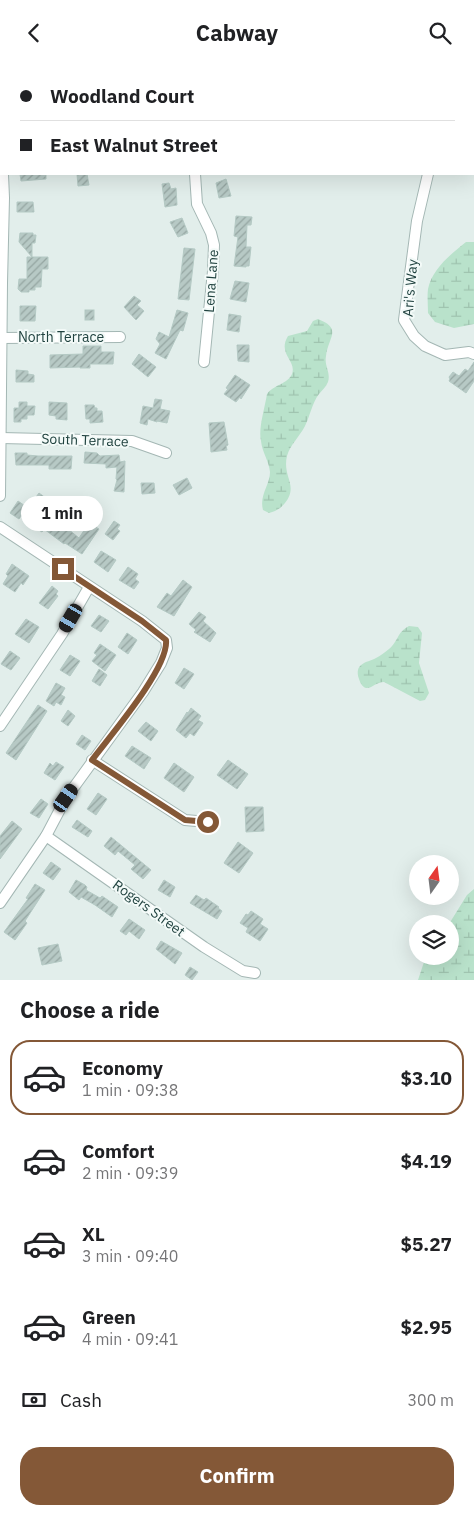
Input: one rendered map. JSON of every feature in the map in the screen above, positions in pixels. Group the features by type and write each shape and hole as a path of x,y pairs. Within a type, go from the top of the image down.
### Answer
{"street":[{"path":"0,495 3,175"},
{"name":"Lena Lane","path":"195,175 197,203 211,233 214,245 204,362"},
{"name":"Ari's Way","path":"428,175 417,221 404,321 414,336 425,346 445,355 469,352 474,354"},
{"name":"North Terrace","path":"2,338 120,337"},
{"name":"South Terrace","path":"1,438 132,441 166,453"},
{"path":"0,527 147,625 166,640 161,663 143,692 66,798 46,836 0,903"},
{"path":"0,726 62,634 89,587"},
{"path":"92,760 185,820 208,822"},
{"name":"Rogers Street","path":"46,836 204,947 243,971 256,973"}],"green space":[{"path":"466,242 474,242 474,324 454,328 435,322 428,313 428,289 438,269 448,257"},
{"path":"318,319 330,326 332,330 326,360 329,375 328,382 313,405 305,426 290,448 287,456 286,463 291,491 289,497 276,511 269,513 263,510 262,505 270,472 260,436 267,394 287,380 292,374 292,365 285,348 288,336 307,331 313,321"},
{"path":"409,626 418,627 422,633 419,663 429,693 425,700 420,701 384,682 368,688 363,687 358,674 362,664 378,657 389,649 402,631"},
{"path":"474,889 474,980 418,980 423,965 459,965 459,915 455,915 467,895"}],"building":[{"path":"20,175 46,175 46,179 21,181"},
{"path":"77,175 87,175 89,185 78,186"},
{"path":"226,179 231,196 219,198 216,183"},
{"path":"169,183 171,189 176,188 177,205 165,207 162,184"},
{"path":"17,202 33,202 34,212 17,212"},
{"path":"236,216 252,217 251,225 247,225 246,247 251,247 249,266 246,267 234,266 238,237 234,236"},
{"path":"182,218 188,233 178,237 170,222"},
{"path":"20,233 33,233 33,235 36,235 35,243 32,243 32,257 19,242"},
{"path":"184,248 195,249 189,300 178,299"},
{"path":"27,257 48,257 48,269 42,269 41,287 35,287 35,290 29,290 29,292 21,292 18,289 19,279 27,279"},
{"path":"235,281 249,283 246,302 230,299"},
{"path":"134,296 141,301 137,305 144,311 136,320 124,307"},
{"path":"20,306 36,306 35,321 20,321"},
{"path":"85,310 94,310 94,320 85,320"},
{"path":"177,310 188,313 183,331 180,330 166,359 155,353 160,344 156,339 159,332 169,337"},
{"path":"229,314 241,316 239,332 227,330"},
{"path":"237,345 249,345 249,362 238,361"},
{"path":"83,346 101,346 101,352 114,352 113,364 90,364 90,368 50,368 50,355 83,354"},
{"path":"139,354 156,367 148,377 132,364"},
{"path":"474,362 474,381 466,393 449,381 449,377 453,372 459,376 465,369 468,371"},
{"path":"16,370 28,371 28,374 34,375 34,382 16,382"},
{"path":"235,375 250,385 241,399 240,397 236,402 224,394"},
{"path":"155,399 162,400 160,409 170,411 167,423 148,419 147,425 140,423 143,406 153,408"},
{"path":"19,402 27,402 27,406 35,406 34,415 27,415 27,419 21,419 21,422 14,422 14,408 19,408"},
{"path":"49,402 67,403 67,420 56,419 56,416 49,415"},
{"path":"85,405 94,405 97,411 102,411 103,422 90,423 90,419 86,419"},
{"path":"224,422 228,445 226,446 227,450 211,452 209,423"},
{"path":"85,452 97,453 100,456 119,455 120,462 125,461 124,492 114,491 117,480 117,467 106,468 106,464 84,463"},
{"path":"15,453 27,453 27,455 38,456 72,456 71,469 49,469 49,465 16,465"},
{"path":"187,478 192,488 179,495 173,485"},
{"path":"141,483 154,483 155,493 142,494"},
{"path":"39,493 47,499 39,509 61,523 76,503 83,508 68,529 79,538 89,523 99,529 82,554 64,544 44,529 42,532 34,527 38,521 26,513 19,519 10,513 18,501 28,508"},
{"path":"114,521 120,525 117,529 120,531 113,540 105,534"},
{"path":"101,551 116,560 108,572 94,562"},
{"path":"12,564 29,576 15,592 3,584"},
{"path":"128,567 138,574 135,579 139,582 134,589 119,580"},
{"path":"183,580 192,587 174,616 157,607 167,593 171,596"},
{"path":"52,586 58,591 56,594 58,596 48,609 39,603"},
{"path":"199,612 206,617 203,621 216,633 210,642 194,632 196,630 189,624"},
{"path":"99,615 109,621 101,632 91,626"},
{"path":"26,619 39,627 29,643 15,634"},
{"path":"127,633 137,640 128,654 118,647"},
{"path":"100,644 116,655 105,671 92,661 97,655 94,653"},
{"path":"10,651 20,658 11,670 1,664"},
{"path":"70,655 80,661 70,676 60,670"},
{"path":"184,668 194,674 184,689 175,683"},
{"path":"99,669 107,675 100,686 92,681"},
{"path":"56,683 65,688 61,695 65,697 61,705 56,702 54,706 46,701"},
{"path":"38,705 47,711 16,760 6,753"},
{"path":"191,708 201,716 198,720 203,723 194,736 190,733 186,738 176,730"},
{"path":"68,710 75,716 68,726 61,721"},
{"path":"146,722 158,731 151,741 138,731"},
{"path":"82,735 91,741 85,750 76,744"},
{"path":"132,746 151,758 144,769 125,756"},
{"path":"228,760 248,774 237,789 217,775"},
{"path":"56,762 64,767 55,780 44,773 50,763 53,766"},
{"path":"174,763 194,777 184,792 164,778"},
{"path":"98,793 107,799 96,815 87,809"},
{"path":"41,799 48,804 39,818 30,813"},
{"path":"245,807 263,807 264,831 246,832"},
{"path":"77,820 92,831 88,837 72,827"},
{"path":"12,821 22,829 0,859 0,836"},
{"path":"111,837 151,870 143,879 131,869 135,865 118,851 115,855 104,846"},
{"path":"238,842 253,853 239,873 224,863"},
{"path":"51,862 61,869 53,880 43,873"},
{"path":"76,880 87,887 86,890 100,898 102,896 118,907 112,917 81,897 79,900 69,892"},
{"path":"164,880 175,887 170,897 158,890"},
{"path":"35,884 45,890 25,921 27,923 15,940 4,932 28,899 26,898"},
{"path":"196,895 204,900 206,898 219,907 222,911 217,919 190,903"},
{"path":"251,911 263,919 260,924 268,929 260,941 246,932 248,928 240,923 246,914 248,915"},
{"path":"129,919 145,930 139,939 129,931 126,935 120,931"},
{"path":"161,941 182,953 175,964 156,949"},
{"path":"58,944 62,961 42,965 38,948"},
{"path":"190,967 198,972 192,980 185,975"}],"route":[{"path":"63,569 142,621 166,640 161,663 143,692 92,760 185,820 208,822"}]}
